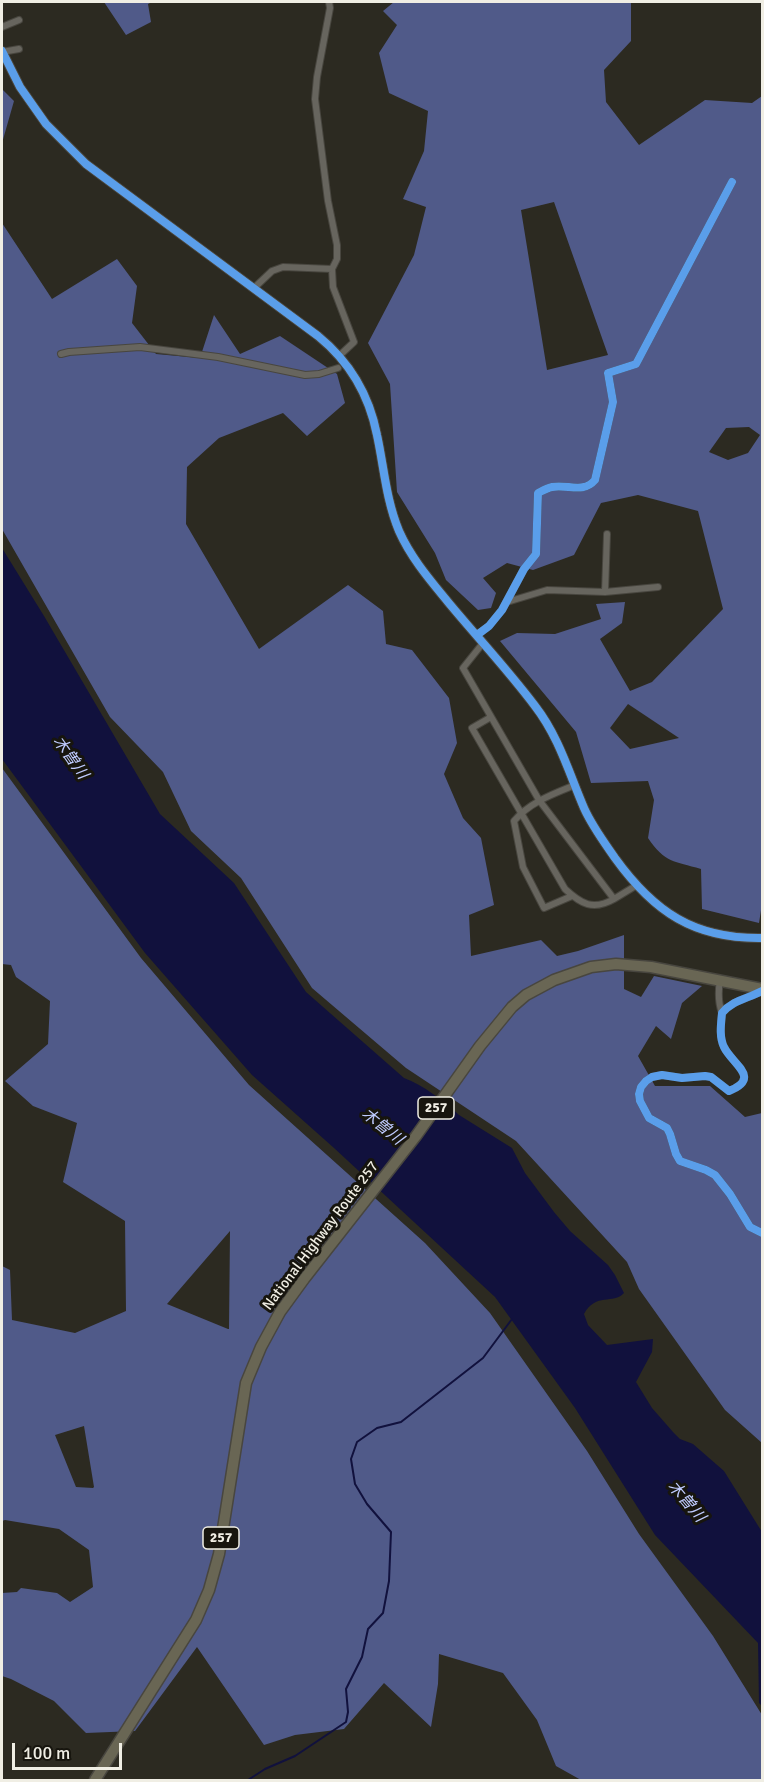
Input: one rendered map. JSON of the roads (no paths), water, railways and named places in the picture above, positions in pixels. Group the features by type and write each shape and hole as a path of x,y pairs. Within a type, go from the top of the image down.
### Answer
{"highway":[{"name":"National Highway Route 257","path":"95,1780 196,1620 209,1590 219,1554 246,1383 261,1347 280,1312 304,1279 416,1136 480,1046 512,1007 526,995 554,980 591,967 630,964 762,990"}],"street":[{"path":"328,2 330,8 315,99 328,201 337,245 337,260 332,269 333,287 354,342 339,356"},
{"path":"2,27 19,20"},
{"path":"19,49 2,52 33,107 61,140 107,180 318,336 339,356 358,381 367,400 377,434 388,500 400,533 418,564 549,726 598,834 625,871 656,904 690,925 712,934 734,938 762,938"},
{"path":"614,899 539,800 463,668 480,639 507,602 524,569 536,554 538,493 551,487 585,488 595,480 613,402 608,373 636,364 732,182"},
{"path":"254,288 272,271 283,267 332,269"},
{"path":"61,354 140,347 218,357 305,375 319,374 338,368"},
{"path":"605,592 607,534"},
{"path":"507,602 547,590 605,592 658,587"},
{"path":"491,717 472,728 565,889 586,905 603,905 637,885"},
{"path":"572,896 544,908 524,867 514,821 521,812 539,800 575,784"},
{"path":"720,980 718,989 722,1013 720,1026 724,1046 743,1071 744,1079 741,1084 729,1091 711,1077 682,1078 662,1075 646,1081 641,1087 640,1101 650,1118 666,1128 680,1161 706,1170 715,1176 730,1194 750,1227 762,1233"},
{"path":"722,1013 736,1000 752,996 762,990"}],"water":[{"name":"木曽川","path":"2,548 160,814 234,883 306,992 404,1078 426,1089 459,1115 512,1148 525,1173 554,1212 570,1231 608,1265 615,1275 624,1293 615,1298 594,1303 589,1307 584,1314 588,1325 607,1345 653,1339 652,1352 636,1382 652,1408 673,1432 680,1439 693,1444 724,1471 762,1532 762,1706 759,1703 758,1643 655,1535 575,1408 495,1297 252,1075 145,953 2,759"}],"waterway":[{"path":"248,1780 265,1769 295,1756 346,1722 348,1712 346,1689 362,1657 368,1629 383,1613 389,1581 391,1532 367,1504 355,1484 351,1459 357,1442 377,1428 401,1422 483,1358 512,1319"}]}
